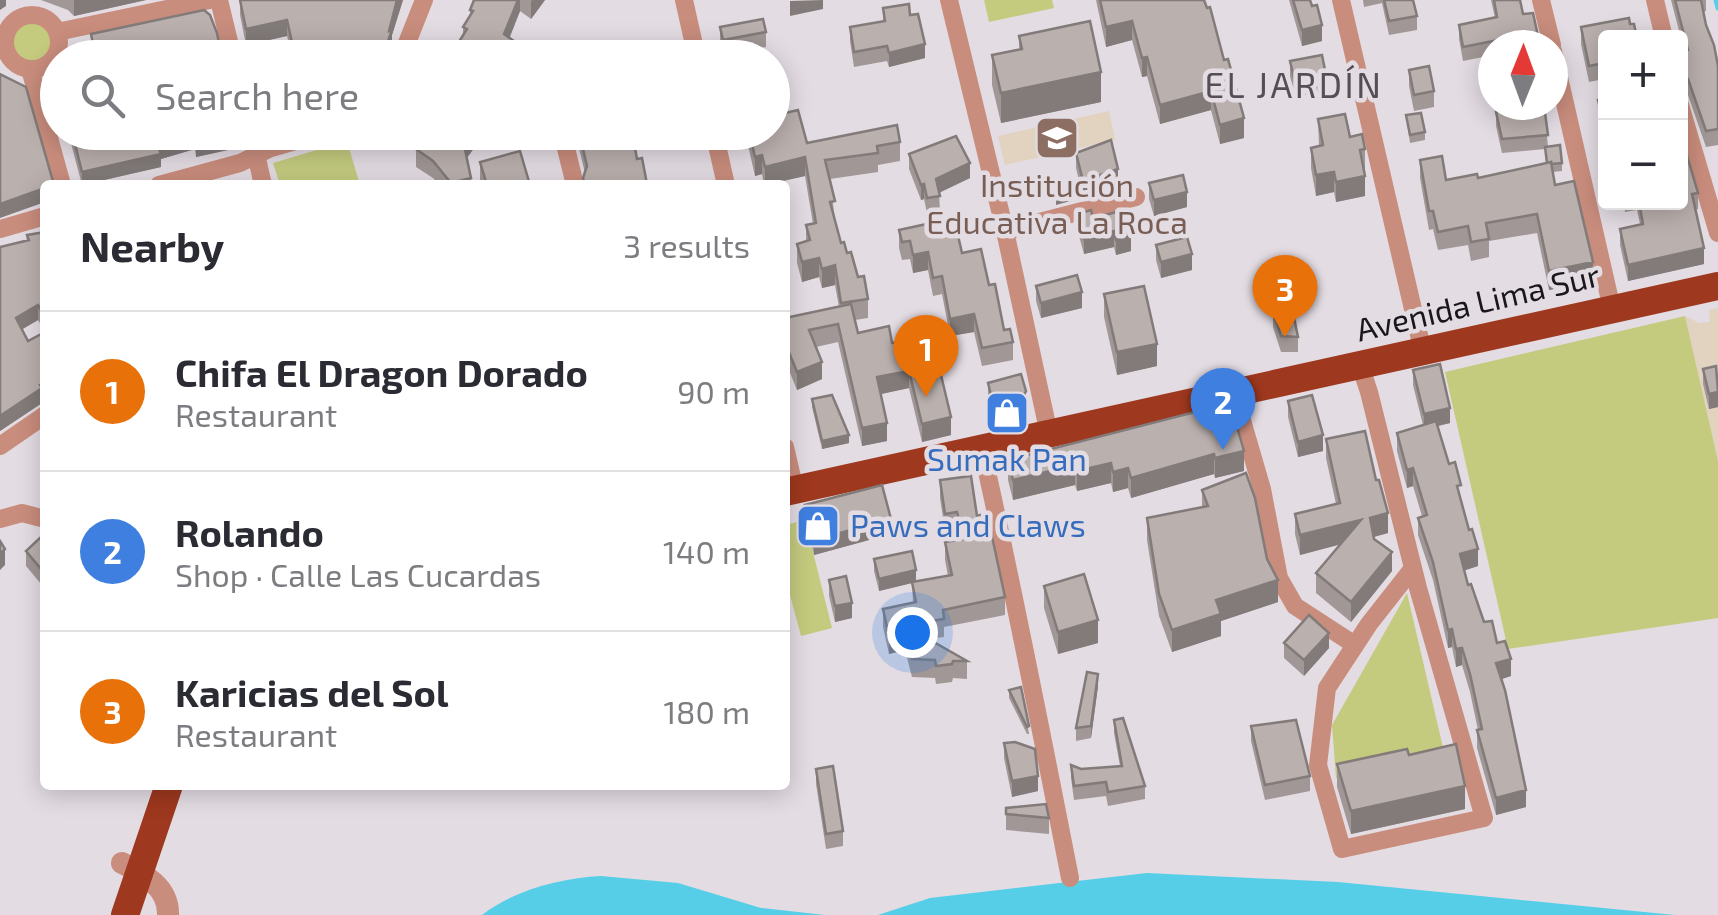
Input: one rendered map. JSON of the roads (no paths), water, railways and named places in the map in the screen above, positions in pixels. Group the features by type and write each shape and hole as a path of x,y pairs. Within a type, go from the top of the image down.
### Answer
{"highway":[{"name":"Avenida Lima Sur","path":"790,491 1718,286"},
{"path":"124,915 147,790"},
{"path":"105,915 167,790"}],"street":[{"path":"57,32 210,0"},
{"path":"219,0 229,40"},
{"path":"408,40 424,0"},
{"path":"684,0 693,40"},
{"path":"949,0 1006,231 1049,434"},
{"path":"1341,0 1423,352"},
{"path":"1541,0 1548,30"},
{"path":"1654,0 1662,30"},
{"path":"40,65 30,69 13,62 2,46 16,9 41,16 57,32 58,40"},
{"path":"30,69 40,105"},
{"path":"1568,118 1612,310"},
{"path":"1684,120 1718,233"},
{"path":"52,150 61,180"},
{"path":"255,150 262,180"},
{"path":"177,180 271,150"},
{"path":"566,150 574,180"},
{"path":"718,150 725,180"},
{"path":"1006,231 1136,197"},
{"path":"0,229 40,217"},
{"path":"1360,365 1484,818 1342,850 1318,766 1327,688 1413,568"},
{"path":"1234,393 1262,489 1279,578 1295,606 1356,646"},
{"path":"0,446 40,418"},
{"path":"982,449 1020,619 1046,772 1070,878"},
{"path":"0,518 22,512 40,518"},
{"path":"130,867 166,897 168,915"}],"water":[{"path":"1147,873 1338,882 1675,915 878,915 930,898"},
{"path":"601,876 678,883 761,908 825,915 482,915 538,887"}],"waterway":[{"path":"1716,0 1718,8"}],"place":[{"name":"Institución Educativa La Roca","path":"1057,138"},
{"name":"Karicias del Sol","path":"1285,337"},
{"name":"Chifa El Dragon Dorado","path":"926,397"},
{"name":"Sumak Pan","path":"1007,413"},
{"name":"Rolando","path":"1223,450"},
{"name":"Paws and Claws","path":"818,526"}],"district":[{"name":"EL JARDÍN","path":"1294,86"}]}
